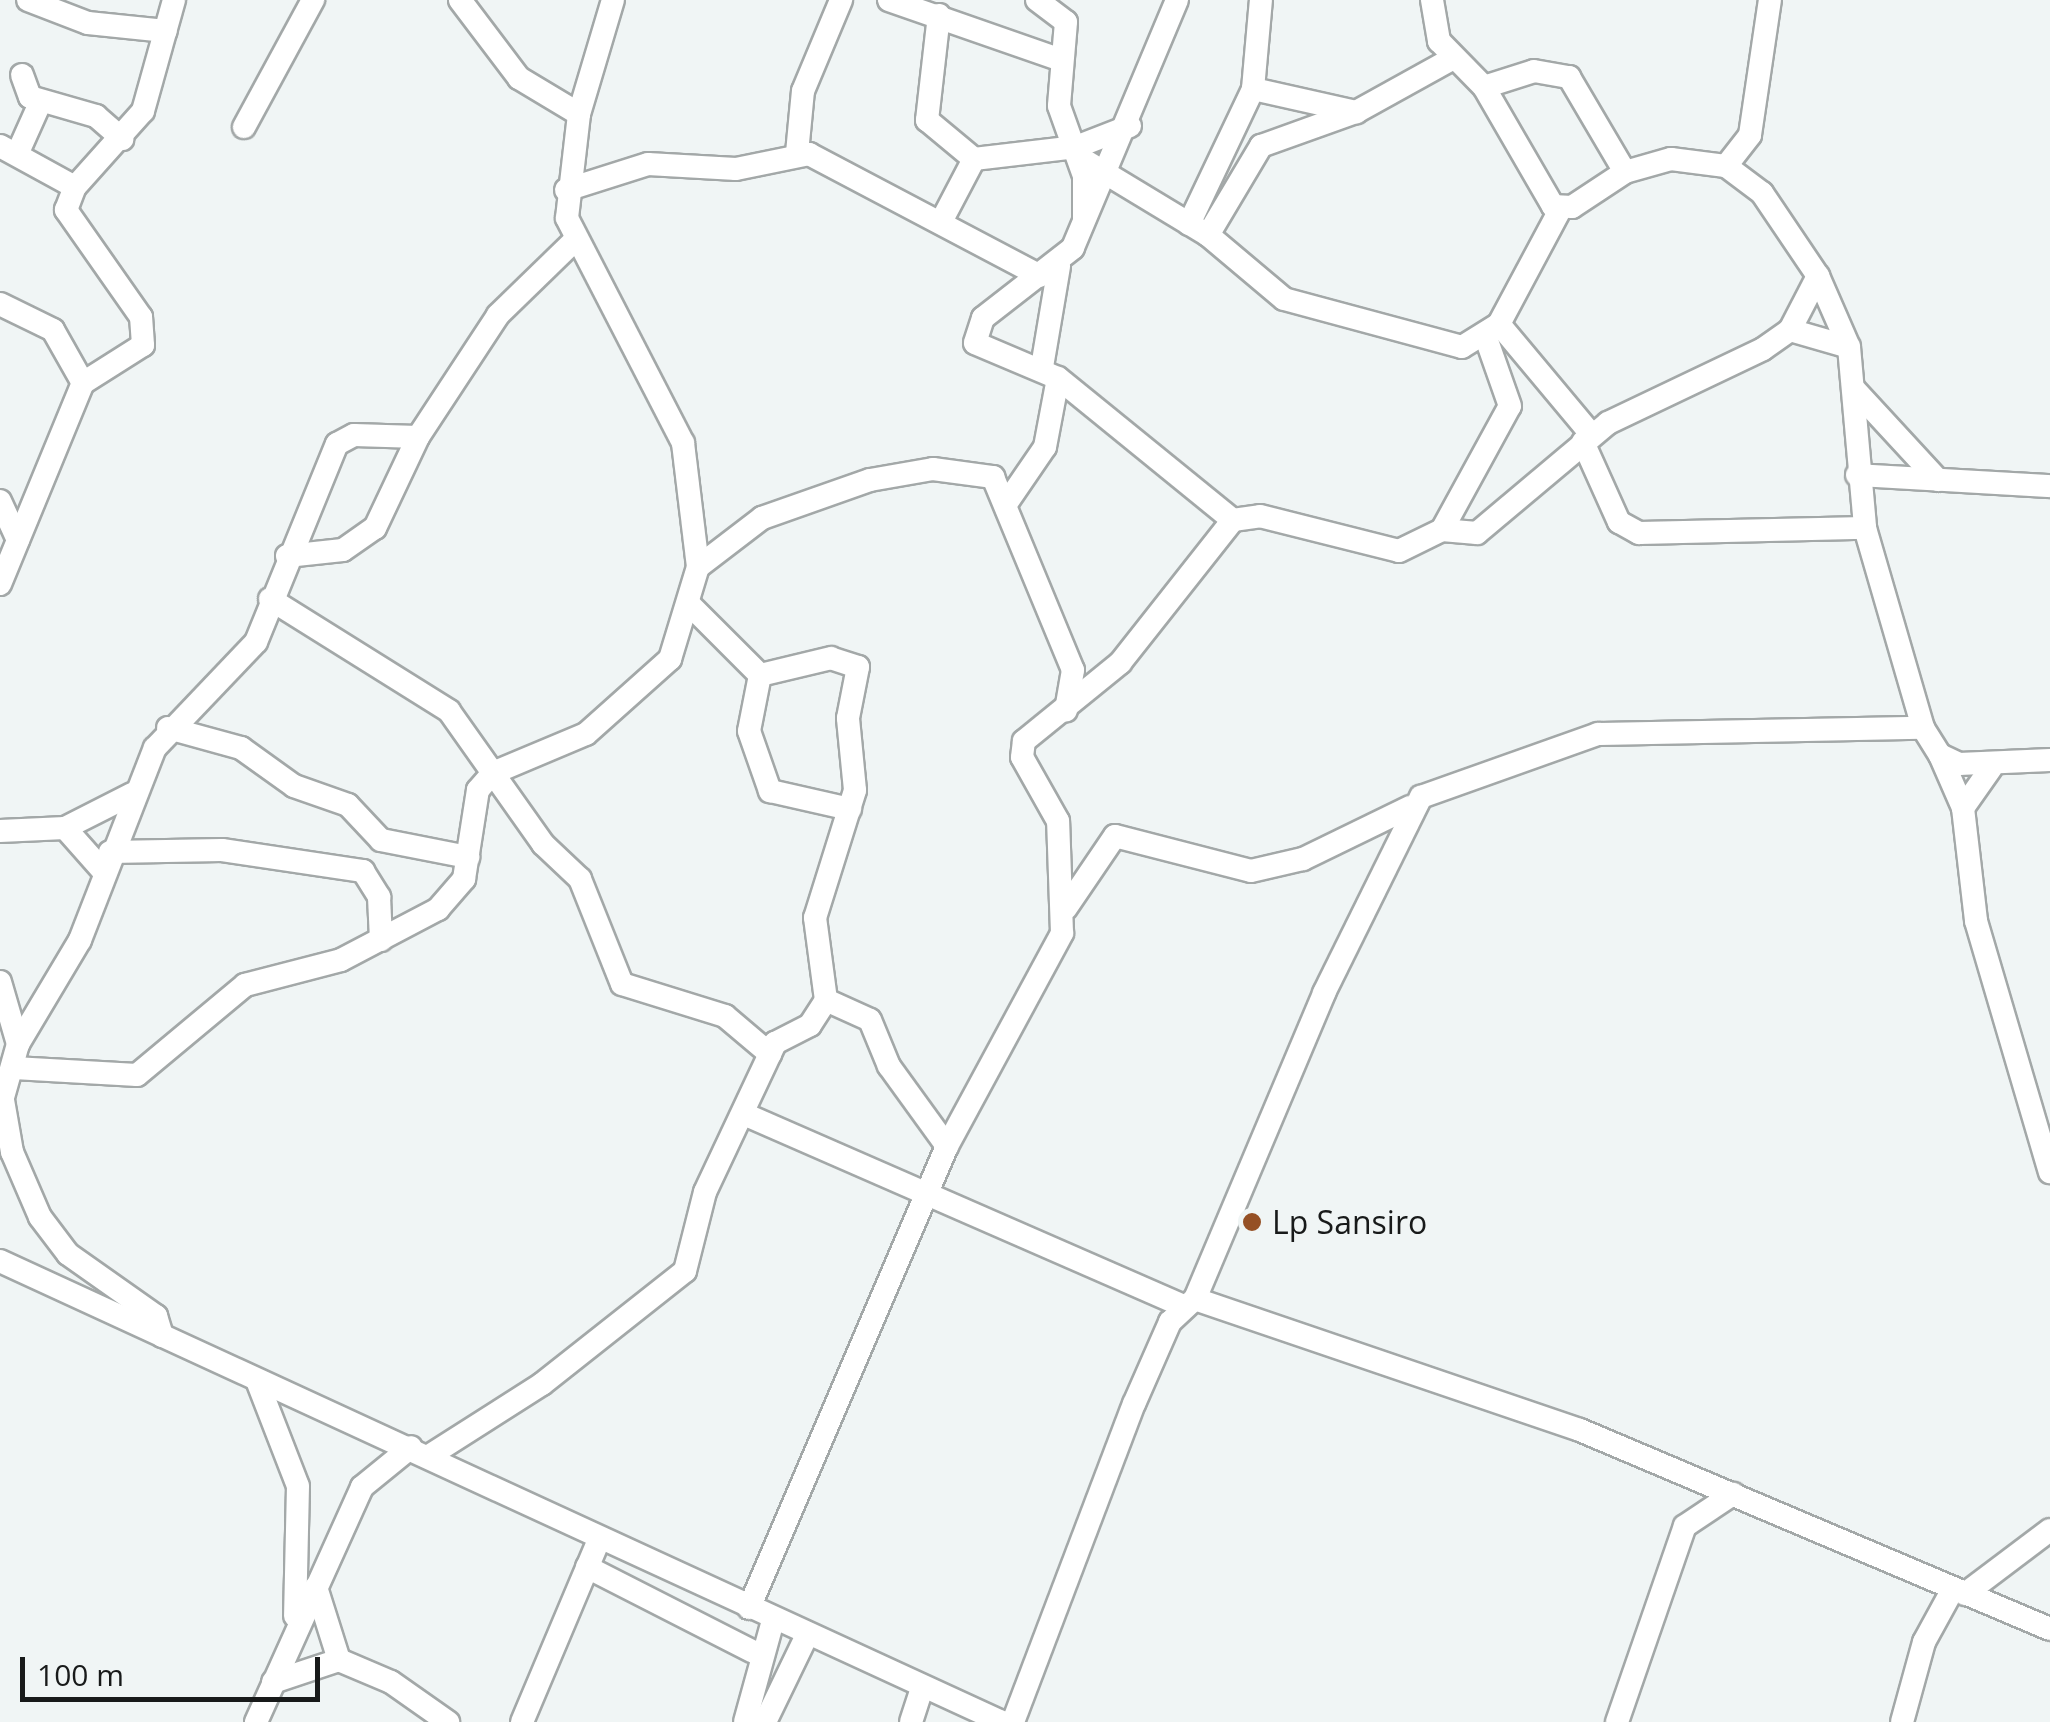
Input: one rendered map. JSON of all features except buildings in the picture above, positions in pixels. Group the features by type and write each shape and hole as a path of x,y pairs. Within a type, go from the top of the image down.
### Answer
{"street":[{"path":"28,0 166,31"},
{"path":"0,584 18,540 38,506 83,383 143,345 145,326 68,220 75,187 122,139 157,82 174,0"},
{"path":"244,127 313,0"},
{"path":"460,0 520,78 579,114"},
{"path":"14,1068 136,1074 244,985 381,940 455,896 468,858 478,790 493,773 586,734 644,691 692,607 698,566 683,444 574,242 566,190 579,114 614,0"},
{"path":"797,153 802,91 840,0"},
{"path":"889,0 1058,59"},
{"path":"1037,0 1066,22 1058,59 1059,106 1077,152 1084,221"},
{"path":"1178,0 1130,126 1084,221 1050,271 975,332 982,352 1050,372 1232,520"},
{"path":"1199,230 1253,89 1262,0"},
{"path":"1726,166 1750,135 1770,0"},
{"path":"1427,4 1450,60 1484,87 1538,187 1562,208"},
{"path":"938,15 927,120 974,159 1077,152 1130,126"},
{"path":"1199,230 1260,146 1356,112 1450,60"},
{"path":"1484,87 1534,70 1569,76 1625,172"},
{"path":"22,75 40,102 96,116 122,139"},
{"path":"1253,89 1356,112"},
{"path":"40,102 10,148 75,187"},
{"path":"1077,152 1108,176 1199,230 1256,280 1326,316 1462,348 1493,331 1562,208 1625,172 1670,159 1726,166 1748,175 1818,276 1850,347 1857,476 1865,528 1923,728 1940,755 1963,808 1976,921 2050,1172"},
{"path":"566,190 648,164 736,169 797,153 1050,271"},
{"path":"942,220 974,159"},
{"path":"287,556 360,542 418,438 498,316 574,242"},
{"path":"1008,502 1045,447 1050,271"},
{"path":"1066,908 1054,801 1022,750 1120,663 1232,520 1260,516 1398,551 1442,530 1477,533 1587,438 1790,330 1818,276"},
{"path":"0,304 53,330 83,383"},
{"path":"1790,330 1850,347"},
{"path":"1493,331 1587,438 1619,522 1638,533 1865,528"},
{"path":"1442,530 1510,406 1493,331"},
{"path":"1854,389 1938,480"},
{"path":"256,642 287,556 337,444 354,435 418,438"},
{"path":"698,566 762,518 899,472 984,474 1008,502 1038,602 1074,670 1066,710"},
{"path":"1857,476 2050,486"},
{"path":"18,540 4,503 38,506"},
{"path":"270,600 449,711 591,898 622,984 725,1016 770,1054"},
{"path":"692,607 760,675"},
{"path":"18,1044 51,1000 132,794 168,728 256,642 300,621"},
{"path":"264,1701 362,1487 542,1384 684,1270 704,1192 770,1054 810,1025 826,1000 815,918 850,810 858,755 848,718 858,667 831,658 760,675"},
{"path":"760,675 749,732 770,791 850,810"},
{"path":"168,728 241,748 294,786 348,804 382,840 468,858"},
{"path":"749,1608 947,1146 1050,971 1066,908 1115,836 1251,871 1303,859 1491,765 1598,734 1923,728"},
{"path":"1940,755 1991,768 2050,760"},
{"path":"1963,808 1991,768"},
{"path":"0,831 65,828 132,794"},
{"path":"1013,1722 1188,1302 1410,807"},
{"path":"65,828 108,863 222,850 364,870 379,897 381,940"},
{"path":"0,982 18,1044 2,1104 12,1152 40,1217 80,1264 148,1309 162,1336"},
{"path":"826,1000 870,1020 888,1066 947,1146"},
{"path":"744,1114 926,1198 1188,1302 1436,1374 1733,1494 2050,1630"},
{"path":"0,1261 82,1296 258,1383 420,1451 598,1542 1002,1722"},
{"path":"80,1264 82,1296"},
{"path":"258,1383 298,1486 292,1635"},
{"path":"1618,1722 1684,1526 1733,1494"},
{"path":"1902,1722 1924,1642 1959,1591 2050,1530"},
{"path":"522,1722 598,1542"},
{"path":"587,1568 760,1655"},
{"path":"316,1587 339,1660 448,1722"},
{"path":"744,1722 760,1655 774,1620"},
{"path":"766,1722 806,1637"},
{"path":"264,1701 339,1660"},
{"path":"911,1722 922,1689"},
{"path":"264,1701 279,1722"}],"place":[{"name":"Lp Sansiro","path":"1252,1222"}]}
